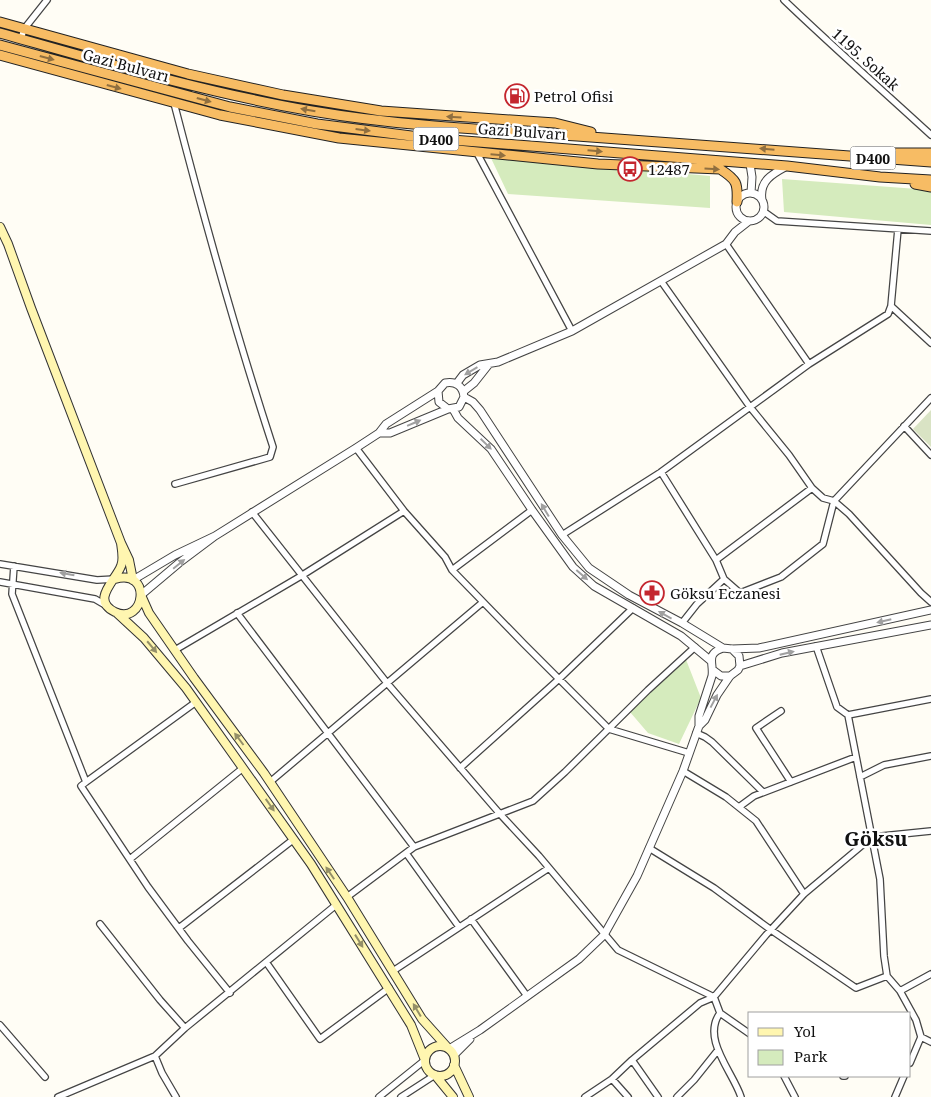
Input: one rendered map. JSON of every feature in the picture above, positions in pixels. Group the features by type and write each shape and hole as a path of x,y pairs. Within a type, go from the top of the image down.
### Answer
{"highway":[{"path":"0,22 188,74 283,95 380,111 555,123 613,138"},
{"name":"Gazi Bulvarı","path":"0,33 230,95 314,111 425,125 931,162"},
{"name":"Gazi Bulvarı","path":"0,45 230,107 317,124 428,138 787,166 880,177 931,180"},
{"path":"1,57 220,115 303,132 348,139 477,153 598,164 720,169 732,177 737,186 736,207"},
{"path":"815,153 931,153"},
{"path":"880,177 931,187"}],"main road":[{"path":"0,227 129,560 133,580"},
{"path":"121,543 122,565 115,579 106,588 105,594 108,606 144,638 196,702 294,839 411,1025 427,1069 435,1075 453,1097"},
{"path":"115,579 121,577 133,580 138,584 149,612 270,782 347,897 422,1019 450,1051 454,1065 469,1097"},
{"path":"117,613 123,614 134,610 138,606 141,595"},
{"path":"425,1060 429,1050 433,1047 443,1046 450,1051"},
{"path":"435,1075 445,1075 454,1065"}],"street":[{"path":"21,39 24,29 47,0"},
{"name":"1195. Sokak","path":"784,0 931,135"},
{"path":"174,103 249,374 273,448 270,456 175,484"},
{"path":"477,153 572,331"},
{"path":"750,164 752,177 750,193"},
{"path":"730,676 721,676 713,670 710,661 681,636 594,586 573,567 491,449 451,409 439,402 438,391 440,386 445,383 456,383 463,375 480,365 489,364 572,331 726,244 735,232 749,221 758,219 763,211 761,192 766,180 772,173 787,166"},
{"path":"735,232 738,224 736,207 742,196 750,193 755,194 762,201"},
{"path":"736,207 741,218 749,221"},
{"path":"763,211 777,220 931,231"},
{"path":"562,535 661,472 809,364 888,314 891,306 898,229"},
{"path":"726,244 809,364"},
{"path":"660,281 750,407 789,455 812,488 823,498 834,501 849,514 931,602"},
{"path":"891,306 931,343"},
{"path":"379,433 390,433 459,407 464,394 489,364"},
{"path":"456,383 480,410 562,535 589,568 629,594 723,648 759,648 931,610"},
{"path":"141,595 178,563 215,536 356,448 379,433 386,424 438,391"},
{"path":"661,472 716,560 724,579 740,593 782,577 823,544 834,501 931,398"},
{"path":"904,426 931,455"},
{"path":"356,448 404,512 445,557 452,570 609,728 689,753"},
{"path":"716,560 812,488"},
{"path":"452,570 532,510"},
{"path":"252,512 387,683 618,950 714,997 720,1013 748,1033"},
{"path":"175,650 301,576 404,512"},
{"path":"133,580 175,555 215,536"},
{"path":"0,564 97,580 115,579"},
{"path":"14,566 12,594 86,782"},
{"path":"682,623 697,604 724,579"},
{"path":"0,582 95,599 108,606"},
{"path":"270,782 483,602"},
{"path":"460,768 559,679 632,608"},
{"path":"237,613 414,847"},
{"path":"740,666 816,646 931,625"},
{"path":"816,646 837,707 848,715 880,879 884,956 887,976 900,991 916,1020 921,1037 911,1060"},
{"path":"347,897 414,847 533,801 695,647"},
{"path":"710,661 714,652 723,648"},
{"path":"450,1051 579,959 604,934 637,876 650,848 683,771 699,726 705,720 717,695 730,676 740,666 739,656 732,649"},
{"path":"699,726 699,716 713,670"},
{"path":"848,715 931,699"},
{"path":"196,702 81,786 130,860 179,928 230,993"},
{"path":"782,711 756,728 791,782"},
{"path":"696,733 712,742 762,792"},
{"path":"860,777 884,765 931,756"},
{"path":"739,807 762,792 856,758"},
{"path":"130,860 243,768"},
{"path":"683,771 726,797 756,821 804,894"},
{"path":"585,1097 612,1079 700,1003 714,997 804,894 872,837 931,831"},
{"path":"179,928 294,839"},
{"path":"650,848 714,888 771,930 856,988 887,976"},
{"path":"406,853 459,927"},
{"path":"393,971 549,868"},
{"path":"58,1097 155,1056 185,1028 336,905"},
{"path":"471,919 527,996"},
{"path":"100,924 160,1000 185,1028"},
{"path":"266,962 320,1039 388,988"},
{"path":"900,991 931,974"},
{"path":"720,1013 715,1020 714,1038 741,1097"},
{"path":"0,1025 44,1077"},
{"path":"921,1037 931,1042"},
{"path":"677,1097 694,1080 718,1050"},
{"path":"155,1056 162,1073 176,1097"},
{"path":"378,1097 425,1060"},
{"path":"632,1060 658,1097"},
{"path":"401,1097 435,1075"},
{"path":"785,1077 795,1097"},
{"path":"895,1097 904,1077"},
{"path":"612,1079 628,1097"}],"green space":[{"path":"490,156 710,176 710,208 508,194"},
{"path":"782,179 931,190 931,225 784,212"},
{"path":"931,410 931,447 913,429"},
{"path":"685,657 701,698 679,744 648,733 630,712"}],"place":[{"name":"Petrol Ofisi","path":"517,96"},
{"name":"12487","path":"630,169"},
{"name":"Göksu Eczanesi","path":"652,593"}],"district":[{"name":"Göksu","path":"876,838"}]}
